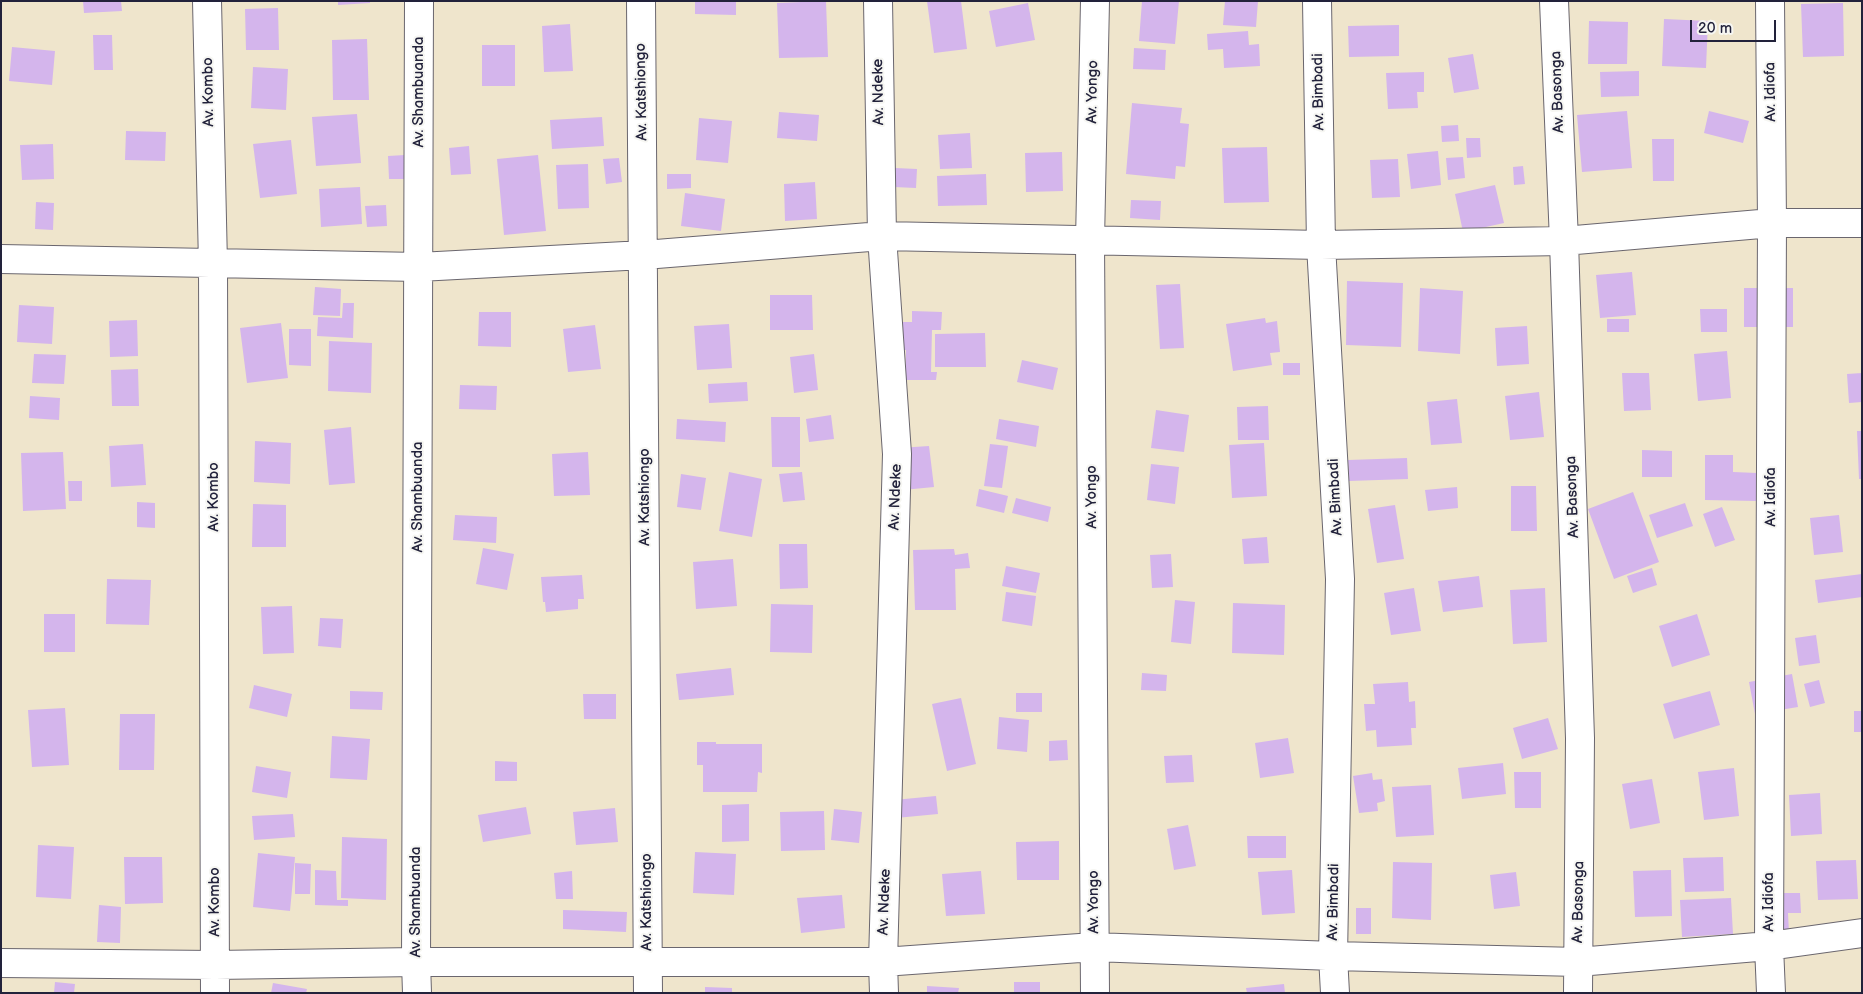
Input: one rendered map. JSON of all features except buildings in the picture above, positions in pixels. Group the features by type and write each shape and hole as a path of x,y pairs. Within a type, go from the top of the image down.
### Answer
{"street":[{"name":"Av. Kombo","path":"207,1 213,264 215,993"},
{"name":"Av. Shambuanda","path":"417,993 419,1"},
{"name":"Av. Katshiongo","path":"641,1 648,993"},
{"name":"Av. Ndeke","path":"878,1 882,236 897,454 883,962 884,993"},
{"name":"Av. Yongo","path":"1094,993 1090,241 1095,1"},
{"name":"Av. Bimbadi","path":"1317,1 1321,245 1340,580 1333,956 1334,993"},
{"name":"Av. Basonga","path":"1554,1 1564,241 1580,738 1578,993"},
{"name":"Av. Idiofa","path":"1770,1 1772,223 1769,946 1771,993"},
{"path":"1,259 419,267 644,255 882,236 1321,245 1564,241 1772,223 1862,223"},
{"path":"1,964 883,962 1094,947 1333,956 1578,962 1769,946 1862,933"}]}
